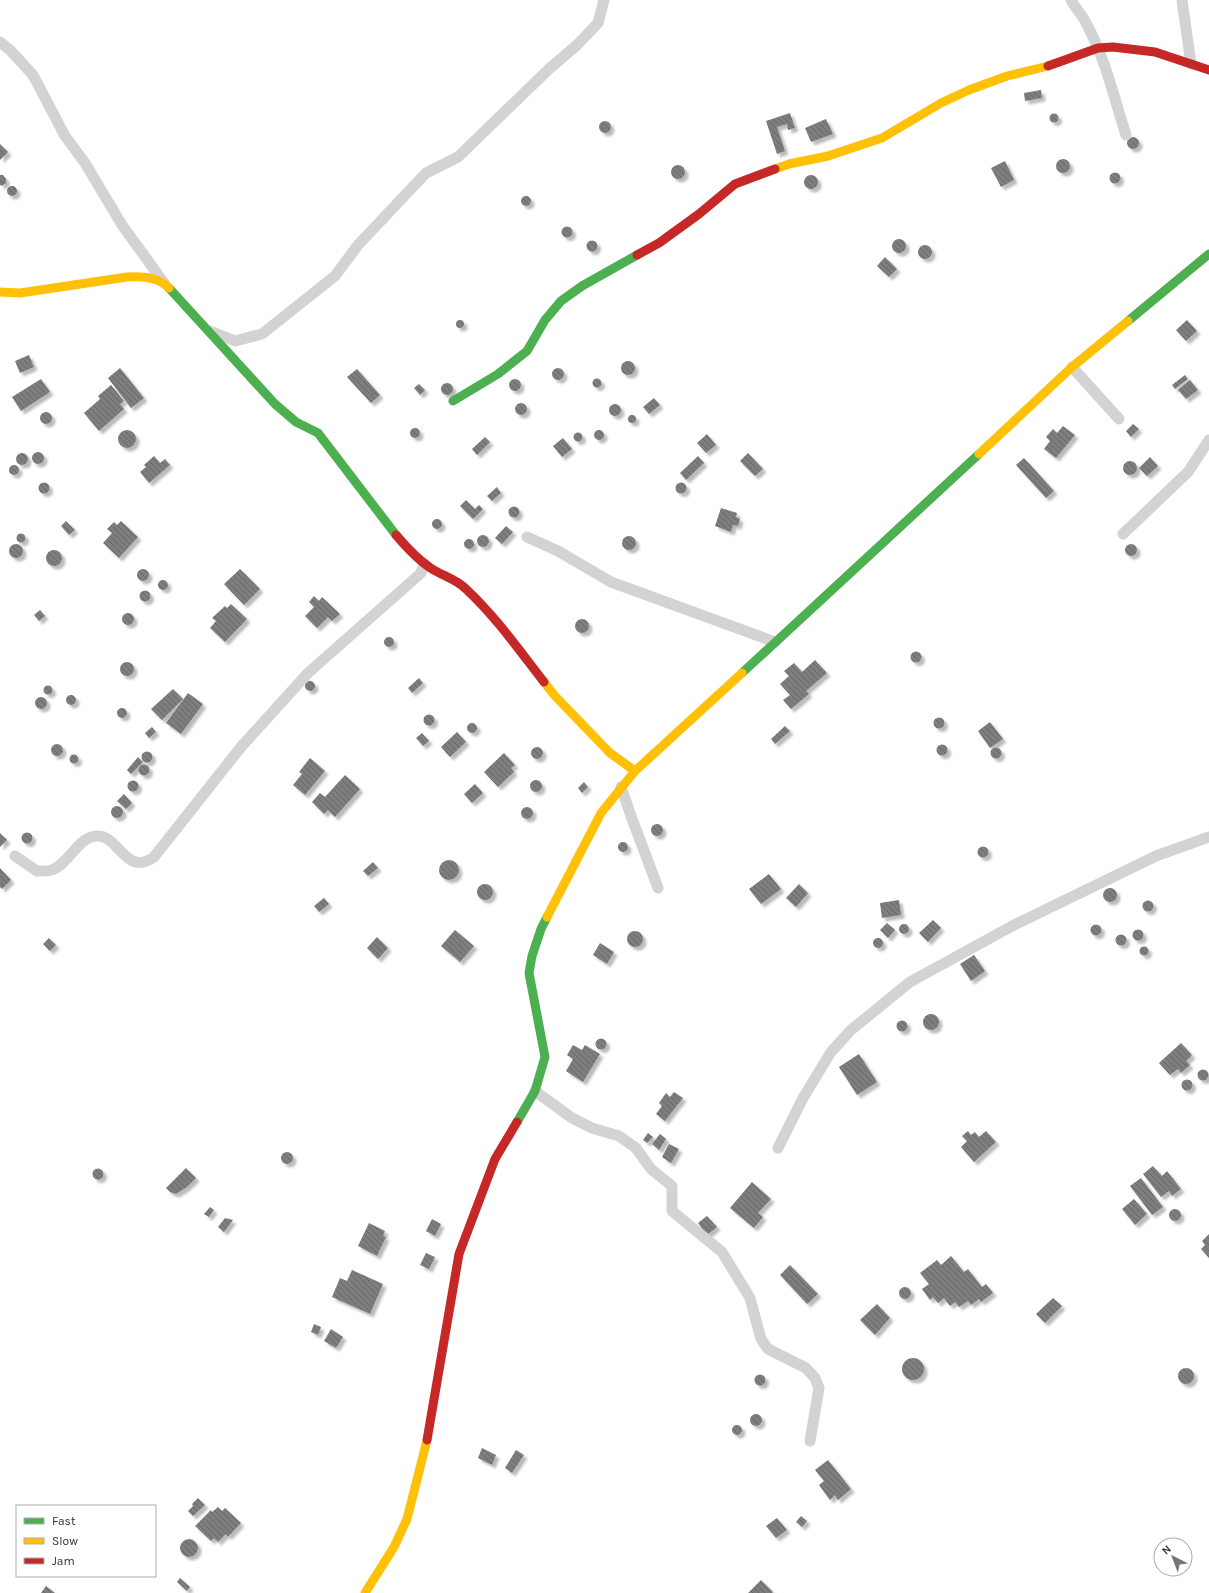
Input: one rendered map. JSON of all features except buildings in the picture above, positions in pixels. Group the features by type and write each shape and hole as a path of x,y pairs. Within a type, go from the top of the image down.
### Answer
{"street":[{"path":"205,330 235,341 262,334 335,276 358,245 426,173 458,157 548,69 577,44 598,23 604,0"},
{"path":"1070,0 1075,9 1086,21 1098,48 1126,136"},
{"path":"1182,0 1191,64"},
{"path":"0,42 10,50 33,74 65,136 85,164 122,225 166,285 205,330 263,392 293,420 310,431 318,433 386,523 409,550 432,569 455,580 470,593 495,618 555,696 610,753 635,771"},
{"path":"453,401 498,374 527,351 544,320 561,301 582,286 659,244 699,214 735,184 789,164 828,156 882,138 941,103 969,90 1007,76 1052,65 1098,48 1113,47 1155,52 1209,70"},
{"path":"366,1593 390,1553 407,1519 429,1431 459,1254 495,1159 535,1091 545,1057 529,973 532,956 541,929 601,813 621,786 635,771 890,538 1072,367 1209,254"},
{"path":"0,292 20,293 127,276 146,276 166,285"},
{"path":"1072,367 1119,419"},
{"path":"1123,534 1188,472 1209,440"},
{"path":"527,537 558,551 611,582 775,642"},
{"path":"15,856 37,871 52,870 60,865 82,842 92,836 100,835 134,862 146,862 154,857 241,747 308,673 421,573 424,563"},
{"path":"621,786 658,888"},
{"path":"778,1148 803,1098 831,1052 851,1030 910,982 1014,925 1156,856 1209,837"},
{"path":"535,1091 572,1118 592,1128 619,1136 636,1148 651,1169 672,1186 672,1211 722,1252 750,1298 761,1339 768,1349 806,1368 815,1378 819,1388 810,1441"}],"traffic: fast":[{"path":"1128,321 1209,254"},
{"path":"453,401 498,374 527,351 545,320 561,301 582,286 637,255"},
{"path":"169,288 275,404 296,422 318,433 396,535"},
{"path":"742,673 979,454"},
{"path":"517,1122 535,1091 545,1057 529,973 532,956 541,929 547,917"}],"traffic: slow":[{"path":"775,169 789,164 828,156 882,138 941,103 969,90 1007,76 1048,66"},
{"path":"0,292 20,293 127,277 144,277 155,279 165,284 169,288"},
{"path":"979,454 1072,367 1128,321"},
{"path":"547,917 601,813 635,771 742,673"},
{"path":"544,682 555,696 610,753 635,771"},
{"path":"365,1593 394,1547 407,1519 427,1440"}],"traffic: jam":[{"path":"1048,66 1098,48 1113,47 1155,52 1209,70"},
{"path":"637,255 659,243 699,214 735,184 775,169"},
{"path":"396,535 422,562 466,589 507,634 544,682"},
{"path":"427,1440 459,1254 495,1159 517,1122"}]}
